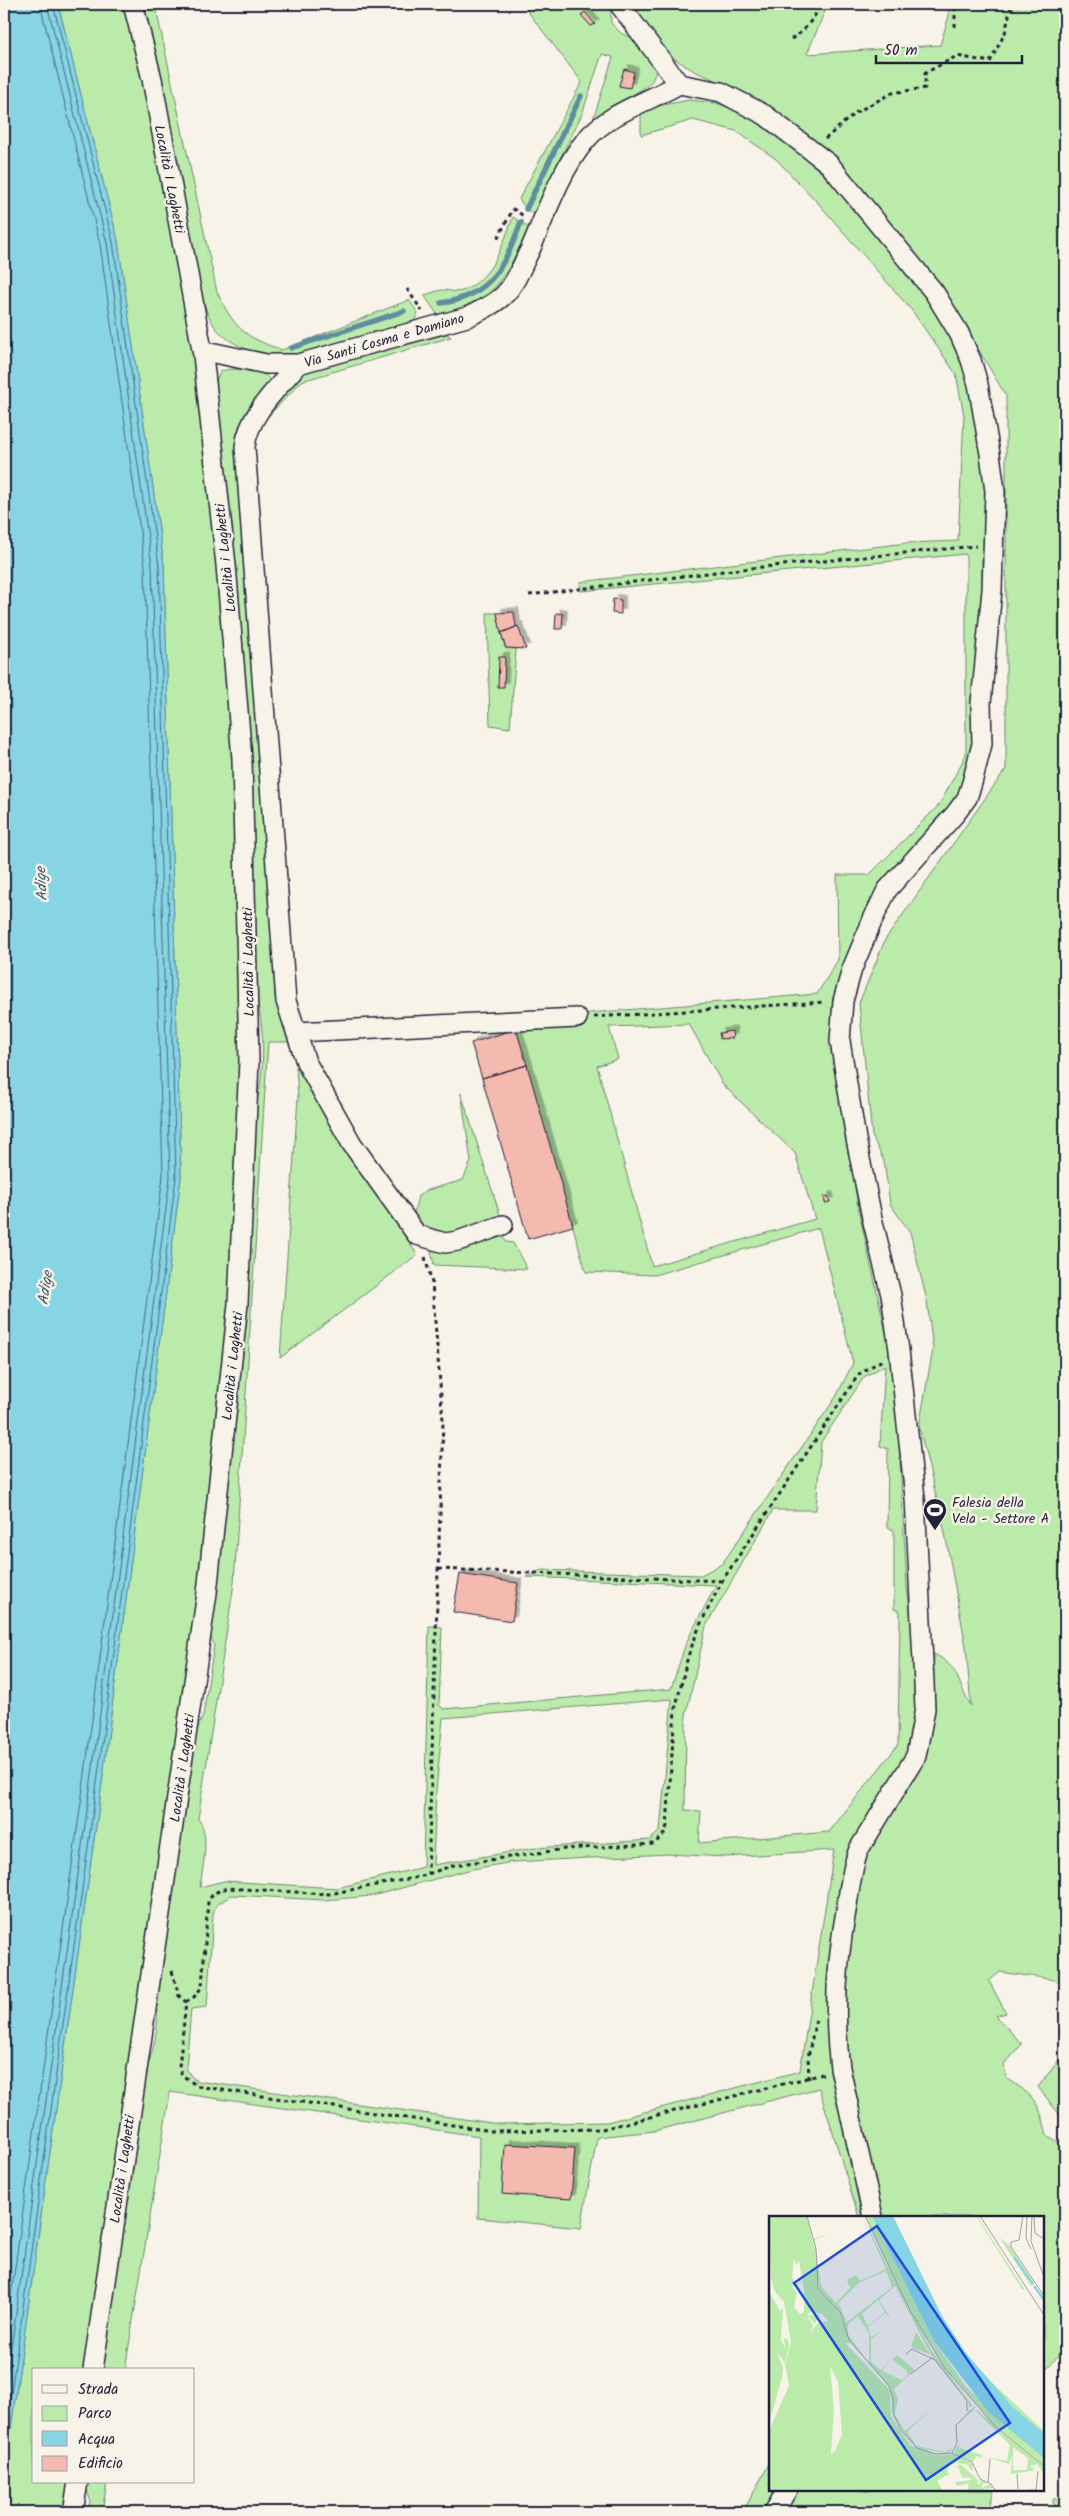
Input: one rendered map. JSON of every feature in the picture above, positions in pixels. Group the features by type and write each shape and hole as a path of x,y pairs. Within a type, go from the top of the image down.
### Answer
{"street":[{"name":"Località I Laghetti","path":"133,4 152,79 203,356"},
{"path":"619,4 679,84 721,92 764,115 830,164 934,292 959,333 971,360 978,384 995,491 992,590 981,702 982,744 972,783 967,798 956,813 887,890 852,969 843,1001 840,1041 856,1140 872,1218 891,1295 899,1350 915,1498 925,1709 916,1756 867,1835 854,1863 842,1932 837,1985 836,2043 873,2216"},
{"name":"Via Santi Cosma e Damiano","path":"203,356 215,353 266,364 298,364 467,318 488,307 504,295 516,280 558,187 585,141 603,124 622,112 679,84"},
{"name":"Località i Laghetti","path":"93,2368 207,1593 238,1304 249,1061 243,769 226,565 203,356"},
{"path":"298,364 257,415 246,432 245,447 286,1001 306,1062 352,1144 417,1235 434,1241 458,1241 503,1225"},
{"path":"296,1032 577,1018"},
{"path":"73,2512 78,2484"},
{"path":"774,2512 786,2491"}],"path":[{"path":"791,39 808,26 822,4"},
{"path":"955,27 956,4"},
{"path":"806,146 829,138 855,113 892,94 924,88 925,73 957,56 990,62 1005,33 1011,7 1021,4"},
{"path":"498,238 513,209 539,228"},
{"path":"529,595 723,571 993,544"},
{"path":"577,1018 843,1001"},
{"path":"417,1235 432,1283 443,1421 428,1874"},
{"path":"186,2002 194,1997 202,1987 208,1901 214,1893 227,1888 329,1894 428,1874 454,1865 565,1849 654,1844 660,1839 667,1826 675,1710 688,1656 700,1625 722,1581 859,1374 899,1350"},
{"path":"438,1568 722,1581"},
{"path":"172,1964 174,1984 179,1996 186,2002"},
{"path":"186,2002 179,2066 182,2075 197,2086 492,2130 602,2129 809,2079 840,2068"}],"green space":[{"path":"58,4 126,4 152,120 197,366 233,718 241,901 239,1112 231,1307 214,1485 87,2368 32,2368 32,2484 71,2484 67,2512 4,2512 4,2478 102,1783 181,1177 164,565 118,241"},
{"path":"139,4 155,4 217,292 235,323 258,341 282,350 409,300 418,313 414,322 318,350 281,357 268,356 246,349 232,342 215,327 204,304 196,275"},
{"path":"522,4 608,4 611,12 611,23 622,34 631,37 648,54 657,69 652,81 647,86 593,120 613,57 602,54 582,114 533,214 526,209 519,199 582,82"},
{"path":"625,4 828,4 807,54 940,45 949,16 948,4 1065,4 1065,1983 1040,1977 1000,1972 989,1981 1006,2013 996,2016 1022,2044 1004,2065 1006,2078 1030,2095 1038,2107 1047,2135 1065,2146 1065,2349 1044,2371 1044,2216 883,2216 848,2079 841,2019 861,1863 931,1724 934,1654 943,1659 954,1671 971,1706 966,1646 944,1528 919,1427 933,1349 927,1301 910,1232 890,1204 884,1161 872,1136 859,1003 885,940 1006,769 1006,396 941,286 831,156 754,97 694,71 675,59 654,41"},
{"path":"689,100 716,103 751,115 804,155 878,231 931,300 970,374 988,494 987,534 982,551 982,600 975,689 978,743 956,802 911,852 840,993 850,1156 859,1212 895,1372 907,1587 920,1684 915,1740 883,1798 832,1973 869,2216 859,2216 819,2088 654,2131 597,2137 581,2228 478,2218 479,2136 170,2092 125,2368 100,2368 145,2073 156,2030 155,1987 193,1738 203,1716 214,1645 209,1633 251,1119 256,1106 262,1074 261,1022 254,993 215,382 221,371 242,369 258,372 269,379 271,384 243,424 269,856 275,997 293,1042 268,1042 234,1583 198,1819 202,1825 205,1842 200,1887 224,1881 337,1888 423,1867 429,1626 442,1627 439,1705 444,1709 671,1689 686,1643 716,1585 527,1577 541,1570 701,1575 722,1564 836,1397 853,1363 819,1228 654,1275 586,1272 516,1029 577,1014 817,994 838,960 837,875 869,875 939,805 966,755 966,554 581,591 580,582 907,543 958,541 964,415 956,374 913,312 819,204 776,159 736,131 693,120 641,135 641,113 658,106","holes":["689,1024 723,1085 795,1153 815,1219 652,1266 597,1066 618,1059 609,1027","885,1365 880,1446 888,1449 887,1527 894,1530 894,1609 900,1611 898,1745 829,1832 699,1843 701,1811 685,1810 686,1715 706,1626 773,1510 816,1510 821,1442 864,1377","672,1699 660,1831 650,1840 535,1848 433,1865 436,1791 443,1718","834,1850 800,2071 607,2122 499,2124 197,2081 186,2068 191,2009 207,2007 213,1914 216,1905 232,1895 324,1900 372,1896 472,1869 513,1862 668,1854 726,1857"]},
{"path":"513,217 529,228 514,259 496,286 485,297 472,305 456,311 437,314 424,295 441,290 462,291 481,279 495,260"},
{"path":"447,334 451,337 302,381 252,433 298,374"},
{"path":"487,613 497,613 505,648 516,649 510,728 490,725"},
{"path":"296,1067 349,1151 390,1209 417,1255 280,1358 298,1098"},
{"path":"461,1093 501,1218 448,1236 429,1233 412,1221 418,1196 428,1190 463,1180 471,1161"},
{"path":"501,1232 506,1242 513,1243 527,1269 434,1265 430,1246"},
{"path":"1059,2060 1065,2060 1065,2133 1059,2114 1038,2087"},
{"path":"769,2464 769,2491 780,2491 768,2512 743,2512"},
{"path":"85,2484 107,2484 102,2512 89,2512 90,2499"},
{"path":"792,2491 994,2491 988,2512 780,2512"},
{"path":"1053,2499 1065,2499 1065,2512 1054,2512"}],"water":[{"name":"Adige","path":"4,4 58,4 118,241 164,565 181,1177 102,1783 4,2478"}],"building":[{"path":"585,12 595,24 591,26 581,15"},
{"path":"624,69 634,72 630,88 619,86"},
{"path":"613,599 621,600 621,614 612,613"},
{"path":"514,612 516,627 501,633 497,613"},
{"path":"556,613 563,614 562,629 555,629"},
{"path":"518,626 526,649 506,648 501,633"},
{"path":"499,657 505,657 504,687 498,687"},
{"path":"516,1029 527,1065 482,1078 471,1043"},
{"path":"732,1031 733,1038 720,1039 719,1033"},
{"path":"527,1065 573,1226 528,1239 482,1078"},
{"path":"828,1196 830,1202 825,1203 824,1197"},
{"path":"460,1574 518,1583 512,1621 453,1612"},
{"path":"505,2144 575,2148 571,2199 502,2194"}],"waterway":[{"path":"526,209 581,96"},
{"path":"441,303 458,300 484,286 502,265 521,222"},
{"path":"291,348 404,311"}],"place":[{"name":"Falesia della Vela - Settore A","path":"935,1531"}]}
